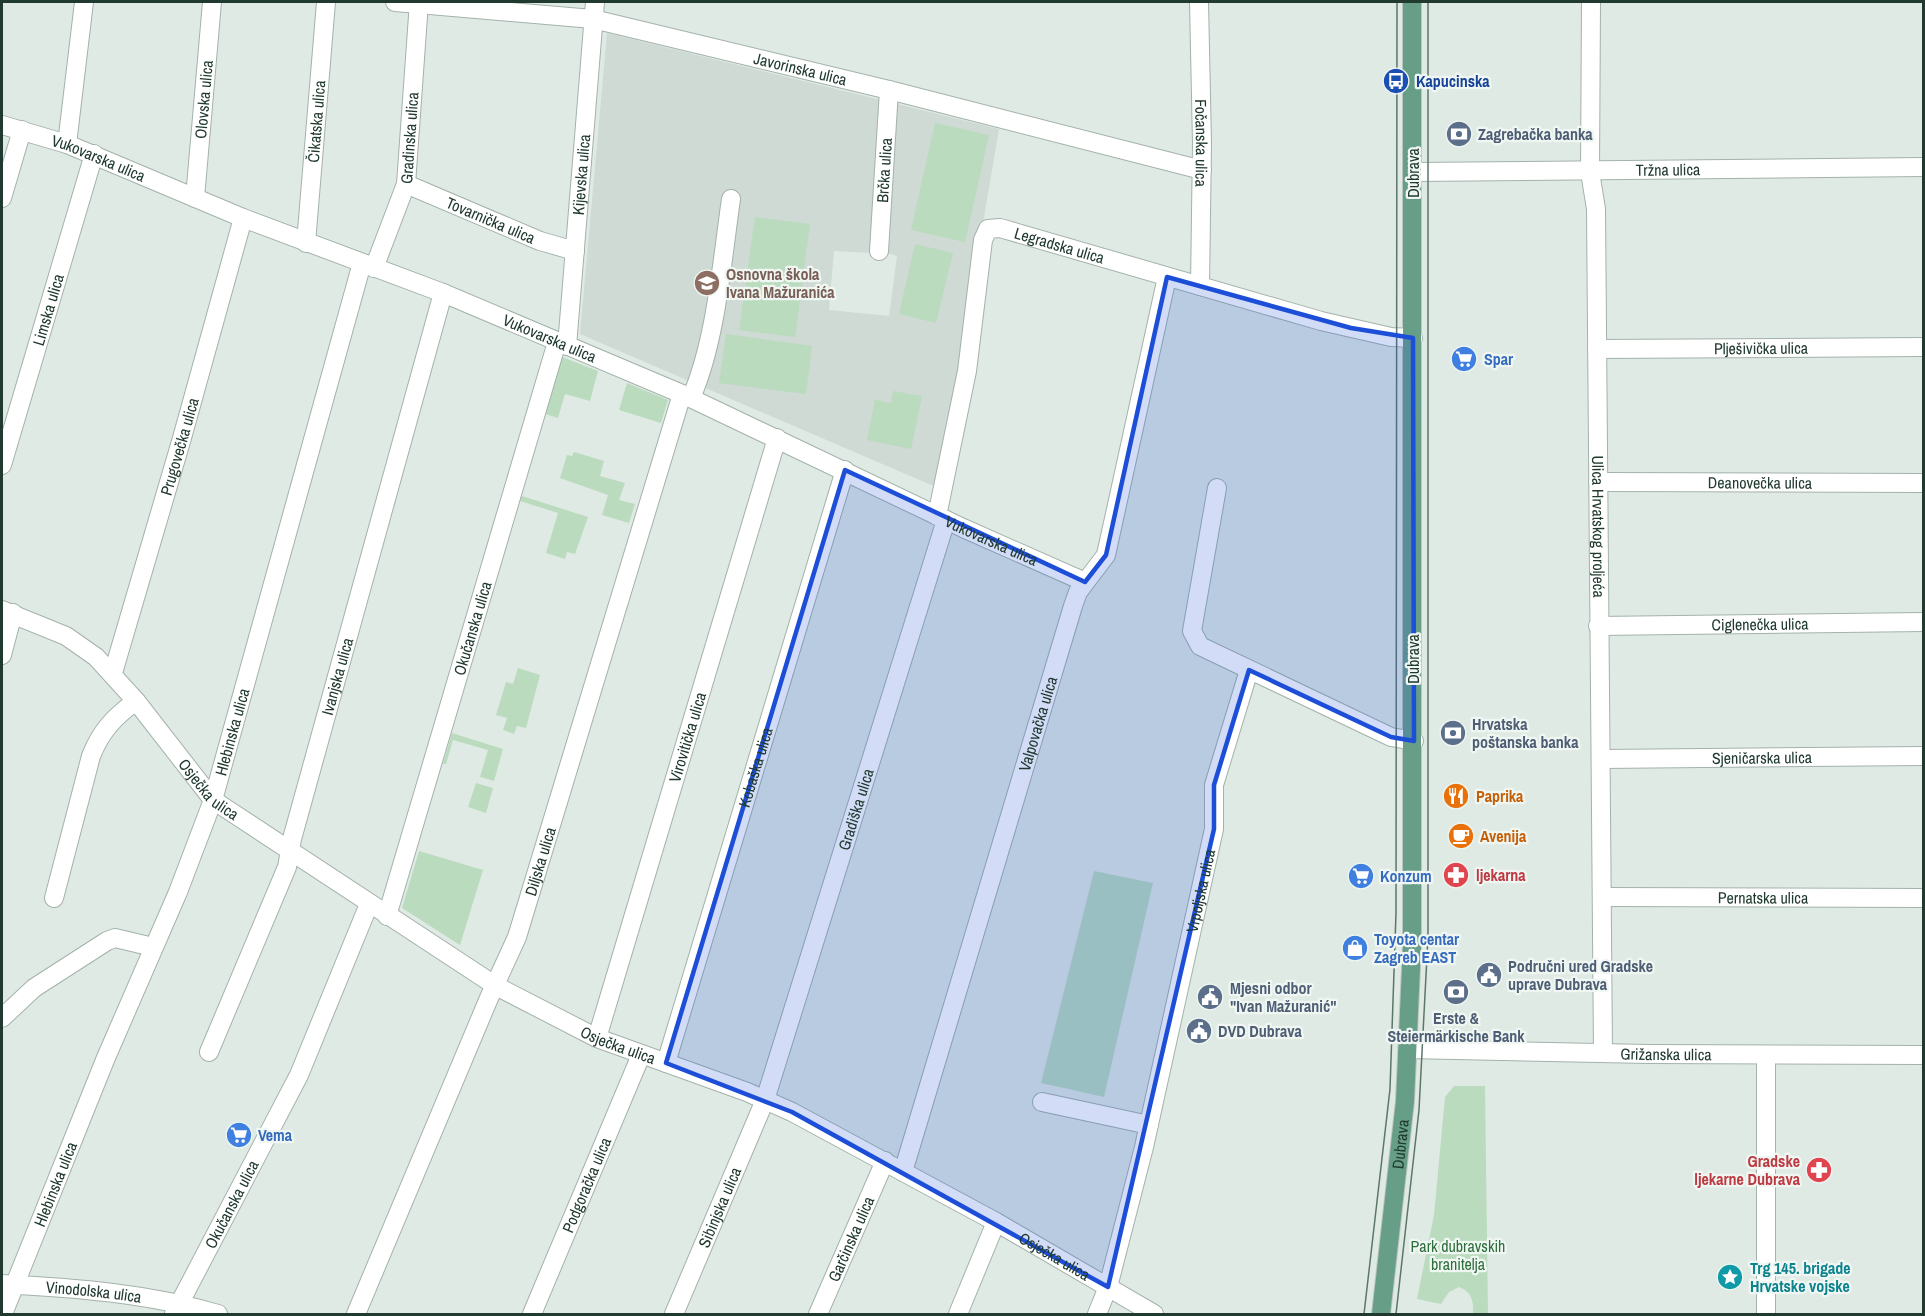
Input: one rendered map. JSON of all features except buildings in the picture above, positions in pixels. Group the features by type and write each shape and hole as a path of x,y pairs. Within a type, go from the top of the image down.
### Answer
{"main road":[{"name":"Dubrava","path":"1381,1314 1400,1156 1408,1049 1414,741 1412,2"}],"street":[{"path":"67,144 84,2"},
{"name":"Olovska ulica","path":"195,198 213,2"},
{"name":"Čikatska ulica","path":"306,243 326,2"},
{"name":"Javorinska ulica","path":"395,2 594,10 889,90 1202,170"},
{"name":"Fočanska ulica","path":"1199,2 1202,170 1200,286"},
{"name":"Ulica Hrvatskog proljeća","path":"1591,2 1590,172 1596,209 1603,1053"},
{"name":"Gradinska ulica","path":"368,265 406,184 418,3"},
{"name":"Kijevska ulica","path":"562,344 575,251 594,10"},
{"name":"Brčka ulica","path":"879,251 889,90"},
{"name":"Vukovarska ulica","path":"2,125 94,154 243,218 443,293 686,396 942,518 1085,582"},
{"path":"2,198 22,130"},
{"name":"Limska ulica","path":"2,465 94,154"},
{"name":"Tržna ulica","path":"1413,172 1923,167"},
{"name":"Tovarnička ulica","path":"406,184 540,241 575,251"},
{"name":"Diljska ulica","path":"356,1314 518,937 686,396 700,377 718,285 731,199"},
{"name":"Prugovečka ulica","path":"113,674 243,218"},
{"name":"Legradska ulica","path":"942,518 967,371 983,240 988,229 1000,228 1359,330 1391,338 1413,338"},
{"name":"Hlebinska ulica","path":"3,1314 9,1285 178,892 213,800 368,265"},
{"name":"Valpovačka ulica","path":"903,1172 1073,606 1085,582 1106,555 1167,277"},
{"name":"Ivanjska ulica","path":"209,1052 287,867 443,293"},
{"name":"Okučanska ulica","path":"387,916 562,344"},
{"name":"Plješivička ulica","path":"1597,349 1923,347"},
{"name":"Virovitička ulica","path":"597,1038 777,438"},
{"name":"Kobaška ulica","path":"666,1063 845,470"},
{"name":"Deanovečka ulica","path":"1598,482 1923,483"},
{"path":"1218,488 1192,631 1200,646 1390,736 1414,741"},
{"name":"Gradiška ulica","path":"765,1100 942,518"},
{"path":"2,655 8,612"},
{"name":"Osječka ulica","path":"8,612 76,641 113,674 213,800 495,986 597,1038 765,1100 885,1161 996,1222 1154,1314"},
{"name":"Ciglenečka ulica","path":"1598,626 1923,622"},
{"name":"Vrpoljska ulica","path":"1097,1314 1108,1287 1149,1125 1214,829 1214,785 1249,670"},
{"path":"54,898 98,739 104,729 136,701"},
{"name":"Sjeničarska ulica","path":"1602,759 1923,756"},
{"name":"Pernatska ulica","path":"1603,897 1923,898"},
{"name":"Okučanska ulica","path":"177,1309 299,1075 369,904"},
{"path":"2,1018 34,988 107,941 116,938 153,947"},
{"name":"Grižanska ulica","path":"1408,1049 1766,1056 1923,1055"},
{"name":"Podgoračka ulica","path":"532,1314 641,1055"},
{"path":"1766,1056 1766,1314"},
{"name":"Sibinjska ulica","path":"674,1314 765,1100"},
{"path":"1042,1102 1149,1125"},
{"name":"Garčinska ulica","path":"818,1314 885,1161"},
{"path":"958,1314 996,1222"},
{"name":"Vinodolska ulica","path":"9,1285 113,1291 177,1309 218,1314"}],"highlighted area":[{"path":"1167,277 1351,328 1413,338 1414,741 1391,737 1249,670 1214,785 1214,829 1108,1287 792,1112 666,1063 845,470 1085,582 1106,555"}],"shaded area":[{"name":"Osnovna škola Ivana Mažuranića","path":"607,33 881,100 873,253 834,251 829,310 889,316 897,256 884,252 897,104 999,129 938,488 580,334"}],"green space":[{"path":"935,123 989,135 965,242 911,230"},
{"path":"755,217 810,224 795,337 739,330"},
{"path":"915,244 953,253 936,323 899,314"},
{"path":"726,334 812,346 806,394 719,383"},
{"path":"562,357 598,371 590,401 565,394 558,418 545,414"},
{"path":"627,383 668,400 661,423 619,410"},
{"path":"893,391 922,396 911,449 867,440 875,400 891,403"},
{"path":"574,452 604,461 600,476 625,483 619,500 635,504 629,523 602,515 608,495 560,478 567,455 572,456"},
{"path":"522,496 588,517 575,554 567,552 565,559 546,553 558,513 520,501"},
{"path":"518,668 540,675 526,728 517,726 514,734 503,730 507,718 496,715 506,682 513,684"},
{"path":"452,733 503,749 494,781 480,777 488,750 453,740 446,764 443,764"},
{"path":"476,783 493,788 486,813 468,807"},
{"path":"419,851 483,870 460,945 402,908"},
{"path":"1094,871 1153,883 1104,1097 1041,1083"},
{"name":"Park dubravskih branitelja","path":"1454,1086 1485,1086 1488,1314 1473,1314 1471,1298 1459,1287 1449,1292 1441,1304 1417,1299 1434,1215 1445,1097"}],"tram line":[{"path":"1364,1314 1390,1089 1396,913 1397,2"},
{"path":"1396,1314 1419,1110 1428,937 1428,2"}],"place":[{"name":"Kapucinska","path":"1396,81"},
{"name":"Zagrebačka banka","path":"1459,134"},
{"name":"Osnovna škola Ivana Mažuranića","path":"707,283"},
{"name":"Spar","path":"1464,359"},
{"name":"Hrvatska poštanska banka","path":"1453,733"},
{"name":"Paprika","path":"1456,796"},
{"name":"Avenija","path":"1461,836"},
{"name":"ljekarna","path":"1456,875"},
{"name":"Konzum","path":"1361,876"},
{"name":"Toyota centar Zagreb EAST","path":"1355,948"},
{"name":"Područni ured Gradske uprave Dubrava","path":"1489,975"},
{"name":"Erste & Steiermärkische Bank","path":"1456,992"},
{"name":"Mjesni odbor \"Ivan Mažuranić\"","path":"1210,997"},
{"name":"DVD Dubrava","path":"1199,1031"},
{"name":"Vema","path":"239,1135"},
{"name":"Gradske ljekarne Dubrava","path":"1819,1170"},
{"name":"Trg 145. brigade Hrvatske vojske","path":"1730,1277"}]}
